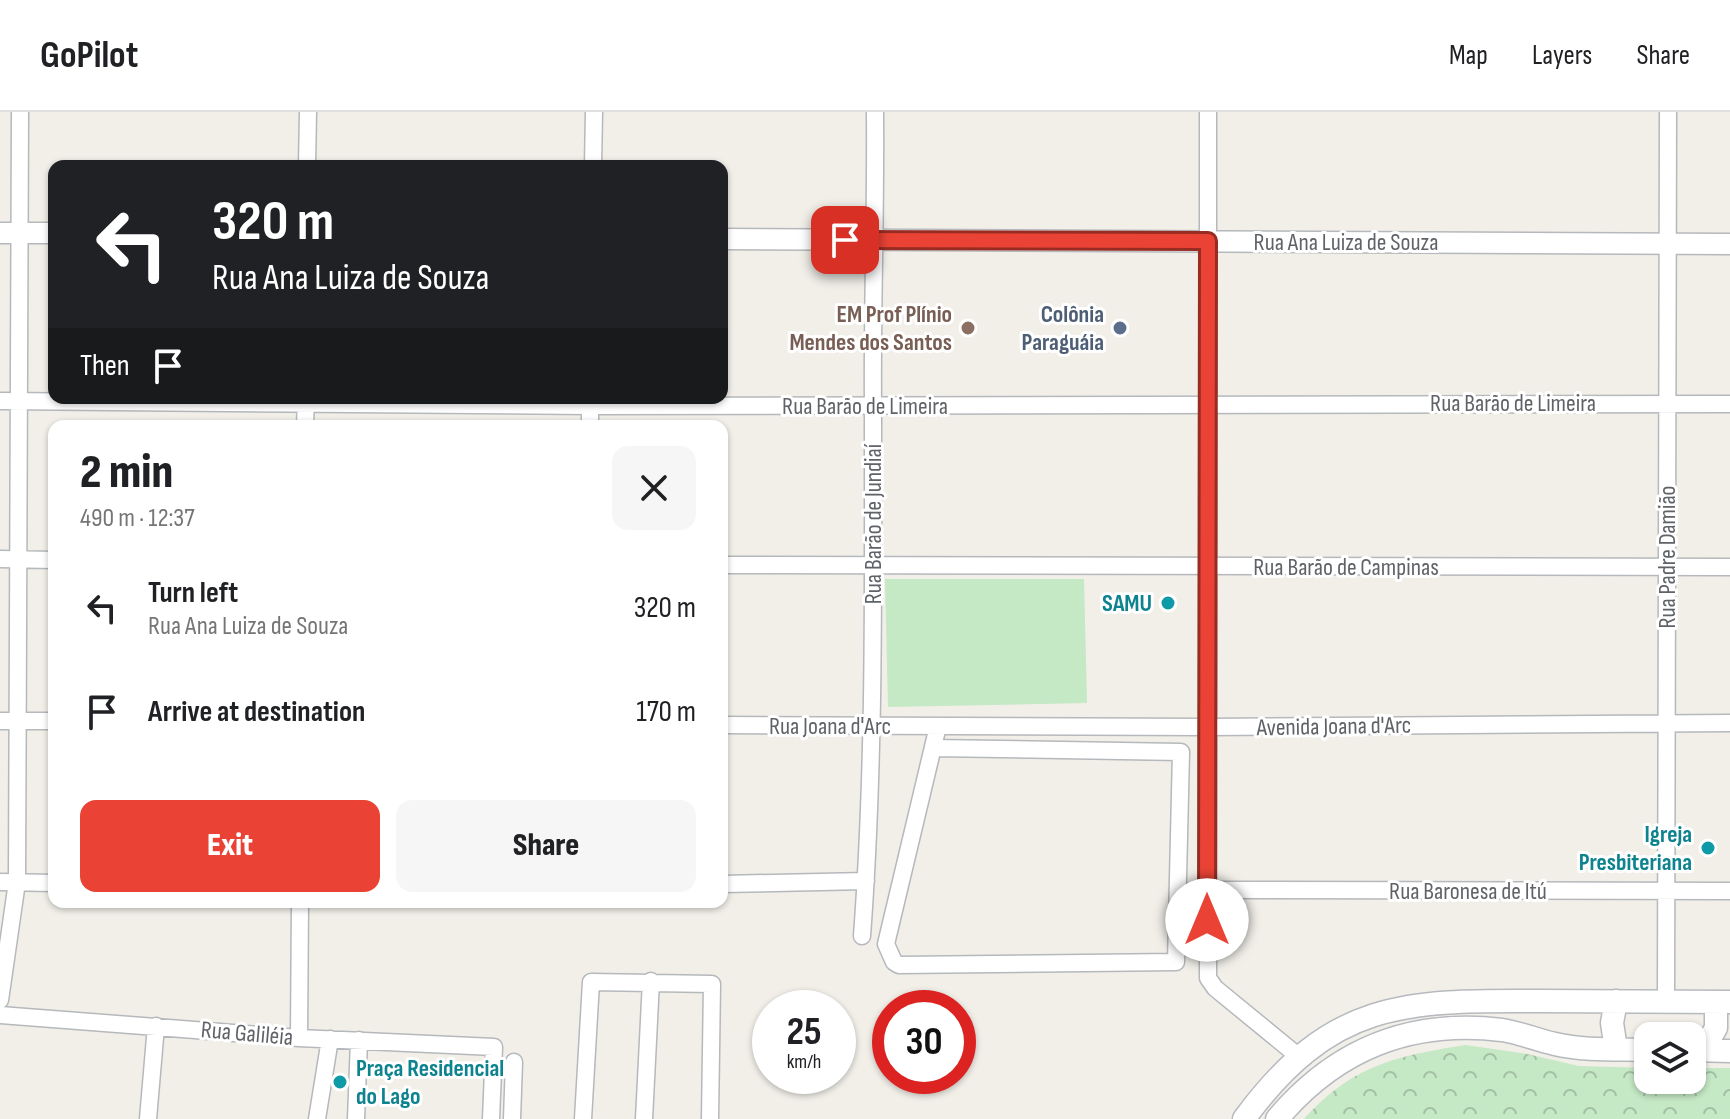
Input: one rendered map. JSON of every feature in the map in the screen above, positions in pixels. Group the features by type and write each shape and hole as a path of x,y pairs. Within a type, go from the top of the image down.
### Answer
{"main road":[{"path":"1244,1119 1278,1075 1321,1039 1379,1012 1419,1004 1471,1001 1723,1002 1716,1028 1706,1040"},
{"path":"1616,1001 1612,1023 1616,1049"},
{"path":"1277,1119 1310,1085 1350,1056 1380,1041 1411,1033 1470,1028 1500,1030 1555,1044 1634,1050"},
{"path":"1706,1050 1730,1051"}],"street":[{"path":"0,1000 18,721 21,402 10,233 20,112"},
{"path":"307,160 308,112"},
{"path":"593,160 594,112"},
{"name":"Rua Barão de Jundiaí","path":"862,936 872,726 875,566 875,112"},
{"path":"1208,112 1208,978 1215,988 1298,1056"},
{"name":"Rua Padre Damião","path":"1666,1002 1668,112"},
{"path":"10,233 48,233"},
{"name":"Rua Ana Luiza de Souza","path":"728,239 1730,244"},
{"name":"Rua Barão de Limeira","path":"0,401 48,402"},
{"name":"Rua Barão de Limeira","path":"728,404 1730,404"},
{"path":"0,559 48,560"},
{"name":"Rua Barão de Campinas","path":"728,565 1730,567"},
{"path":"0,721 48,721"},
{"name":"Avenida Joana d'Arc","path":"938,726 1730,723"},
{"name":"Rua Joana d'Arc","path":"728,725 938,726"},
{"path":"933,748 1181,752 1176,962 899,965 894,962 886,944 938,726"},
{"path":"728,884 866,881"},
{"path":"8,882 48,883"},
{"name":"Rua Baronesa de Itú","path":"1207,890 1730,891"},
{"path":"299,1038 300,908"},
{"path":"644,1119 651,981"},
{"path":"583,1119 591,982 651,981 712,984 710,1119"},
{"name":"Rua Galiléia","path":"0,1015 299,1038 494,1047 491,1119"},
{"path":"148,1119 156,1026"},
{"path":"317,1119 330,1039"},
{"path":"356,1119 359,1040"},
{"path":"512,1119 514,1062"}],"green space":[{"path":"885,579 1084,579 1087,703 888,707"},
{"path":"1466,1045 1579,1066 1634,1068 1634,1094 1706,1094 1706,1068 1730,1068 1730,1119 1304,1119 1340,1086 1358,1075 1418,1054"}],"place":[{"name":"EM Prof Plínio Mendes dos Santos","path":"968,328"},
{"name":"Colônia Paraguáia","path":"1120,328"},
{"name":"SAMU","path":"1168,603"},
{"name":"Igreja Presbiteriana","path":"1708,848"},
{"name":"Praça Residencial do Lago","path":"340,1082"}],"route":[{"path":"845,240 1208,241 1207,920"}]}
